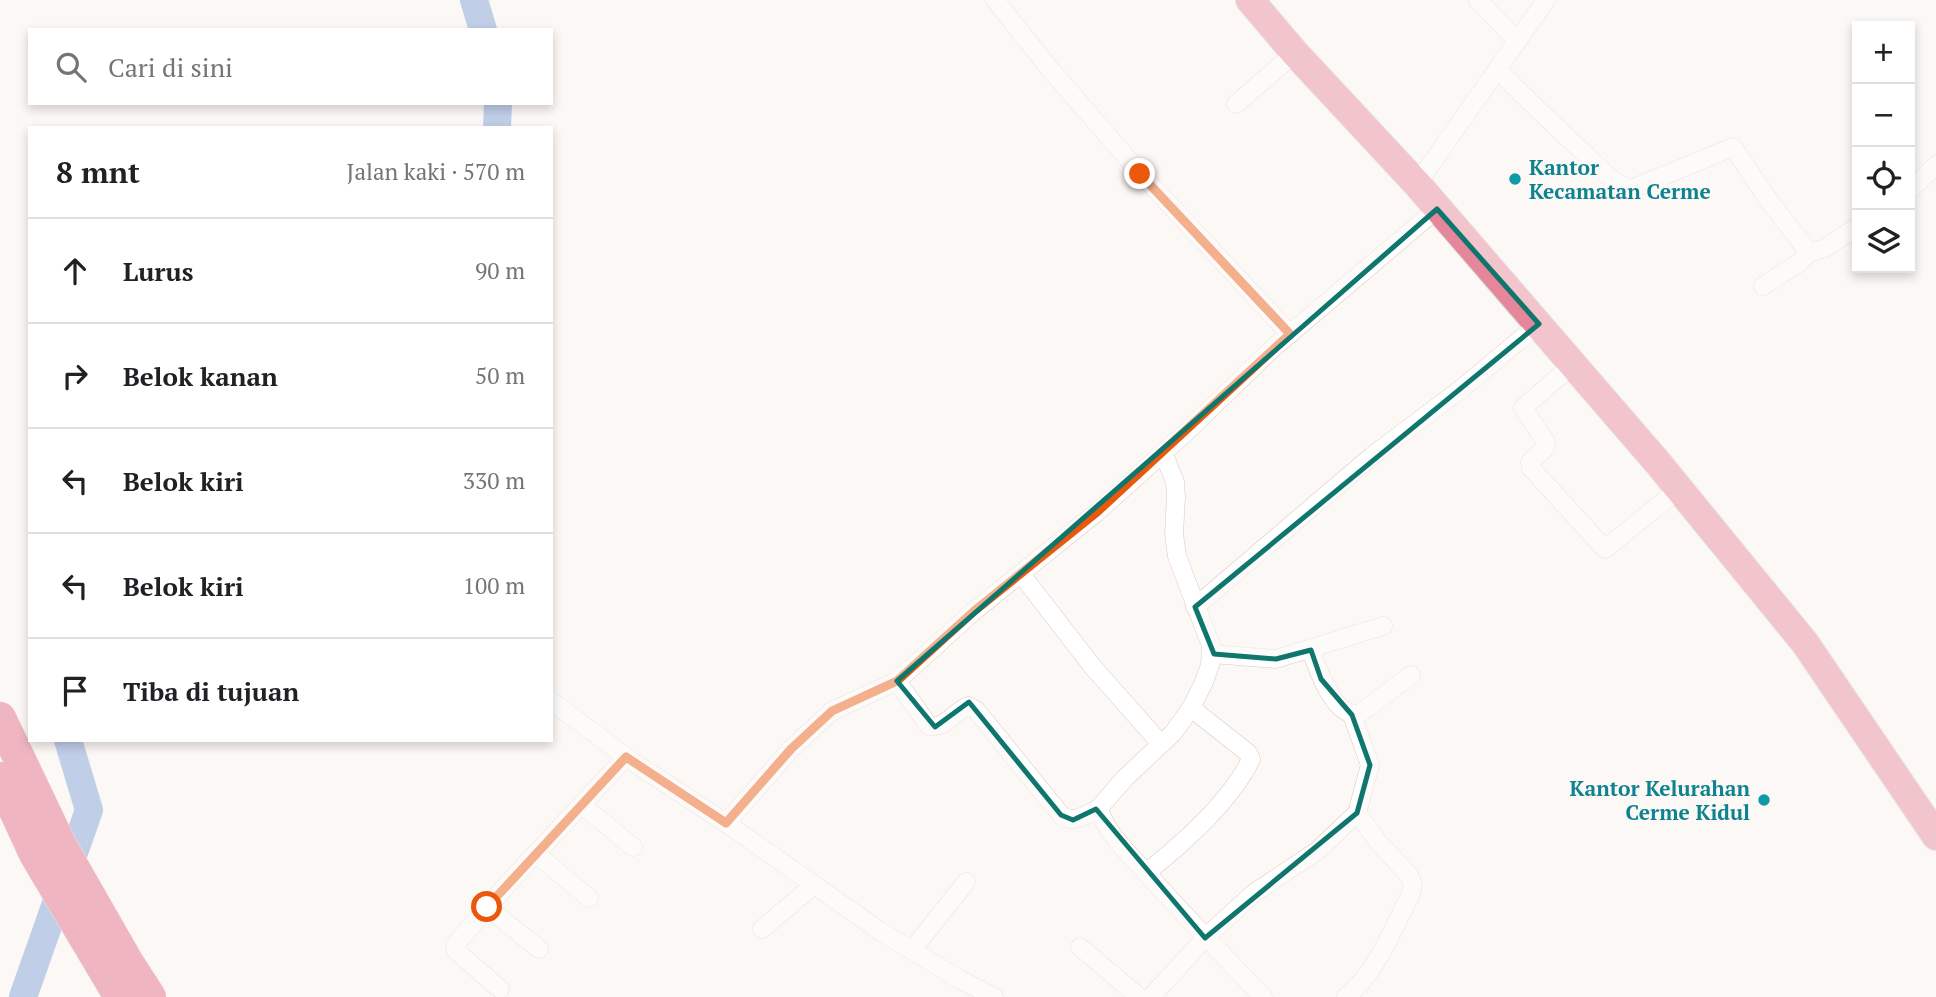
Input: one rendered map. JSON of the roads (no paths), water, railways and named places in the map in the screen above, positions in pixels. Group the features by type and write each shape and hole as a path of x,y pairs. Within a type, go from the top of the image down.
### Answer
{"highway":[{"path":"1262,4 1295,53 1417,184 1539,324 1805,643 1936,836"},
{"path":"0,718 61,846 150,997"},
{"path":"0,778 35,853 120,997"}],"street":[{"path":"995,0 1140,174 1290,334"},
{"path":"1478,0 1517,41"},
{"path":"1417,184 1546,0"},
{"path":"1237,104 1295,53"},
{"path":"1498,70 1569,140 1625,188 1631,189 1733,147 1809,253"},
{"path":"1915,185 1936,165"},
{"path":"726,823 791,749 832,711 897,681 973,612 1097,512 1290,334 1437,209"},
{"path":"1763,286 1809,253 1825,248 1852,230"},
{"path":"1195,607 1352,473 1539,324"},
{"path":"1573,364 1523,408 1545,442 1545,448 1530,462 1531,468 1605,549 1679,489"},
{"path":"897,681 929,726 941,726 968,706 976,710 1067,820 1073,820 1099,808 1125,778 1173,733 1191,708 1204,682 1212,654 1177,556 1174,534 1175,482 1163,452"},
{"path":"1021,574 1092,666 1161,744"},
{"path":"1212,654 1276,659 1382,626"},
{"path":"1311,650 1321,679 1332,696 1352,715 1359,715 1411,675"},
{"path":"553,702 626,757 880,931 982,995"},
{"path":"1146,873 1202,823 1248,767 1251,759 1248,753 1191,708"},
{"path":"1151,997 1205,938 1254,893 1317,851 1357,813 1370,765 1352,715"},
{"path":"500,989 455,948 458,940 626,757"},
{"path":"582,805 633,847"},
{"path":"1099,808 1108,829 1146,873 1263,997"},
{"path":"1346,997 1354,991 1376,962 1410,897 1413,885 1409,875 1379,843 1357,813"},
{"path":"536,853 589,898"},
{"path":"912,950 966,882"},
{"path":"762,929 814,884"},
{"path":"487,907 539,949"},
{"path":"1080,947 1139,997"}],"waterway":[{"path":"474,0 482,28"},
{"path":"497,126 498,105"},
{"path":"23,997 89,810 69,742"}],"place":[{"name":"Kantor Kecamatan Cerme","path":"1515,179"},
{"name":"Kantor Kelurahan Cerme Kidul","path":"1764,800"}]}
